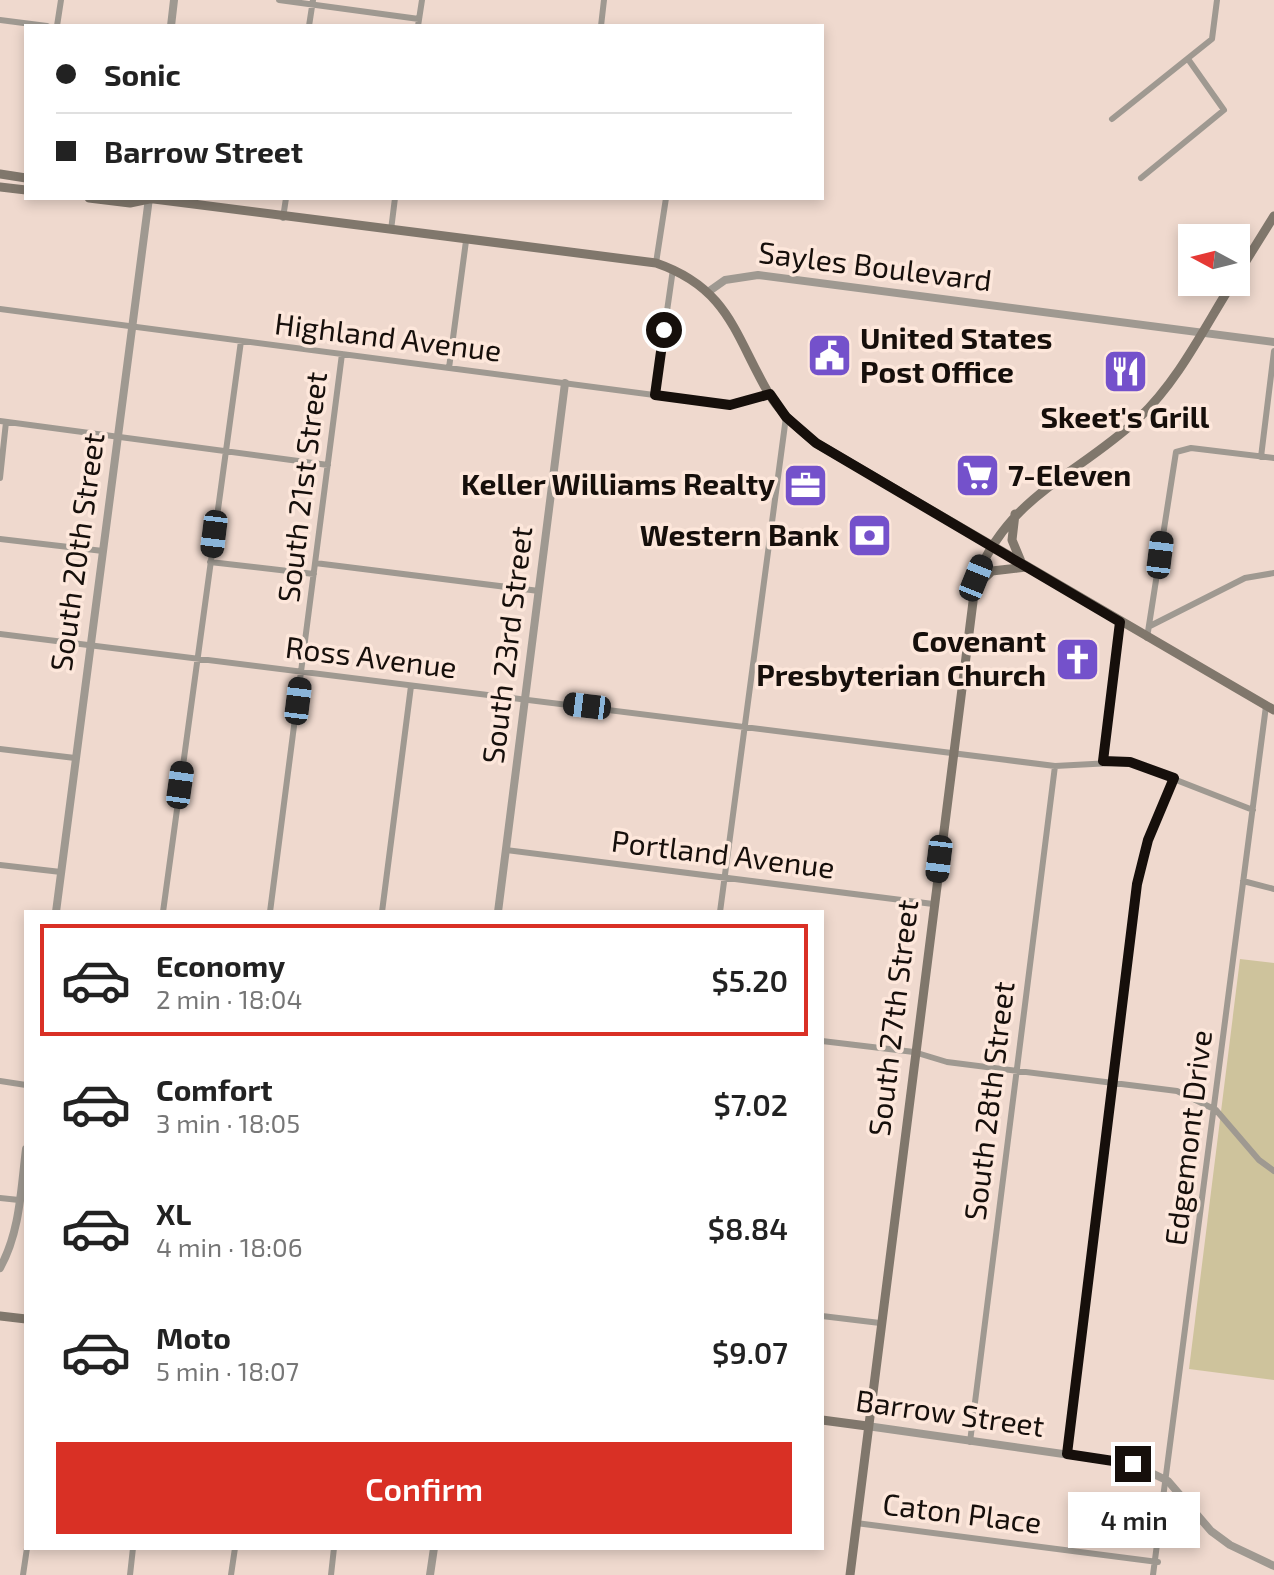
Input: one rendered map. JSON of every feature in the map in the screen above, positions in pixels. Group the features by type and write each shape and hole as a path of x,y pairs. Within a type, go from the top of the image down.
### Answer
{"main road":[{"path":"0,174 24,178"},
{"path":"0,187 24,190"},
{"path":"105,200 130,203 141,200"},
{"path":"162,200 283,218 656,263 673,269 708,292 737,327 770,394 786,417 816,443 1147,639 1270,708"},
{"name":"South 27th Street","path":"1250,255 1274,218"},
{"name":"South 27th Street","path":"850,1575 974,589 991,545 1015,514 1044,487 1138,419 1166,389 1224,296"},
{"path":"1015,514 1012,540 1026,566"},
{"path":"974,589 992,571 1026,566"},
{"path":"0,1316 24,1319"},
{"name":"Barrow Street","path":"824,1420 867,1426"}],"street":[{"path":"57,24 61,0"},
{"path":"171,24 174,0"},
{"path":"279,0 313,2 418,23 422,0"},
{"path":"601,24 604,0"},
{"path":"1112,119 1212,39 1217,0"},
{"path":"309,24 313,2"},
{"path":"0,20 31,24"},
{"path":"1141,178 1224,110 1188,59"},
{"name":"South 20th Street","path":"56,910 148,200"},
{"path":"283,218 286,200"},
{"path":"391,230 395,200"},
{"path":"656,263 666,200"},
{"path":"449,368 466,241"},
{"path":"655,395 673,269"},
{"name":"Sayles Boulevard","path":"708,292 725,280 758,275 1274,342"},
{"name":"Highland Avenue","path":"0,309 730,405 770,394"},
{"path":"163,910 241,341"},
{"path":"1261,457 1274,351"},
{"name":"South 21st Street","path":"270,910 342,354"},
{"name":"South 23rd Street","path":"498,910 565,383"},
{"path":"720,910 786,417"},
{"path":"0,478 3,422 328,465"},
{"path":"1147,639 1173,456 1179,450 1191,448 1274,458"},
{"path":"0,539 103,551"},
{"path":"210,562 314,574"},
{"path":"315,563 539,591"},
{"path":"1150,626 1245,578 1274,573"},
{"path":"1103,761 1120,622"},
{"name":"Ross Avenue","path":"0,634 1055,766 1103,761 1130,762 1253,810"},
{"path":"382,910 411,686"},
{"name":"Edgemont Drive","path":"1153,1575 1158,1562 1243,881 1270,708"},
{"path":"0,749 75,758"},
{"name":"South 28th Street","path":"970,1442 1055,766"},
{"path":"1067,1454 1142,860 1174,778"},
{"name":"Portland Avenue","path":"506,850 933,904"},
{"path":"0,865 61,872"},
{"path":"1243,881 1274,889"},
{"path":"824,1041 914,1052 947,1062 1177,1091 1216,1110 1259,1160 1274,1171"},
{"path":"0,1081 24,1085"},
{"path":"0,1268 22,1216 19,1200 24,1164"},
{"path":"0,1198 19,1200"},
{"path":"824,1316 880,1323"},
{"name":"Barrow Street","path":"867,1426 1133,1464 1168,1481 1211,1531 1230,1545 1274,1566"},
{"name":"Caton Place","path":"856,1523 1158,1562"},
{"path":"23,1575 27,1550"},
{"path":"130,1575 133,1550"},
{"path":"231,1575 235,1550"},
{"path":"331,1575 334,1550"},
{"path":"430,1575 434,1550"}],"shaded area":[{"path":"1240,959 1274,963 1274,1380 1189,1369"}],"place":[{"name":"United States Post Office","path":"829,356"},
{"name":"Skeet's Grill","path":"1125,372"},
{"name":"7-Eleven","path":"977,476"},
{"name":"Keller Williams Realty","path":"806,485"},
{"name":"Western Bank","path":"870,536"},
{"name":"Covenant Presbyterian Church","path":"1077,659"}],"route":[{"path":"664,330 655,395 730,405 747,403 770,394 786,417 816,443 1120,622 1103,761 1130,762 1174,778 1148,840 1137,884 1067,1454 1133,1464"}]}
